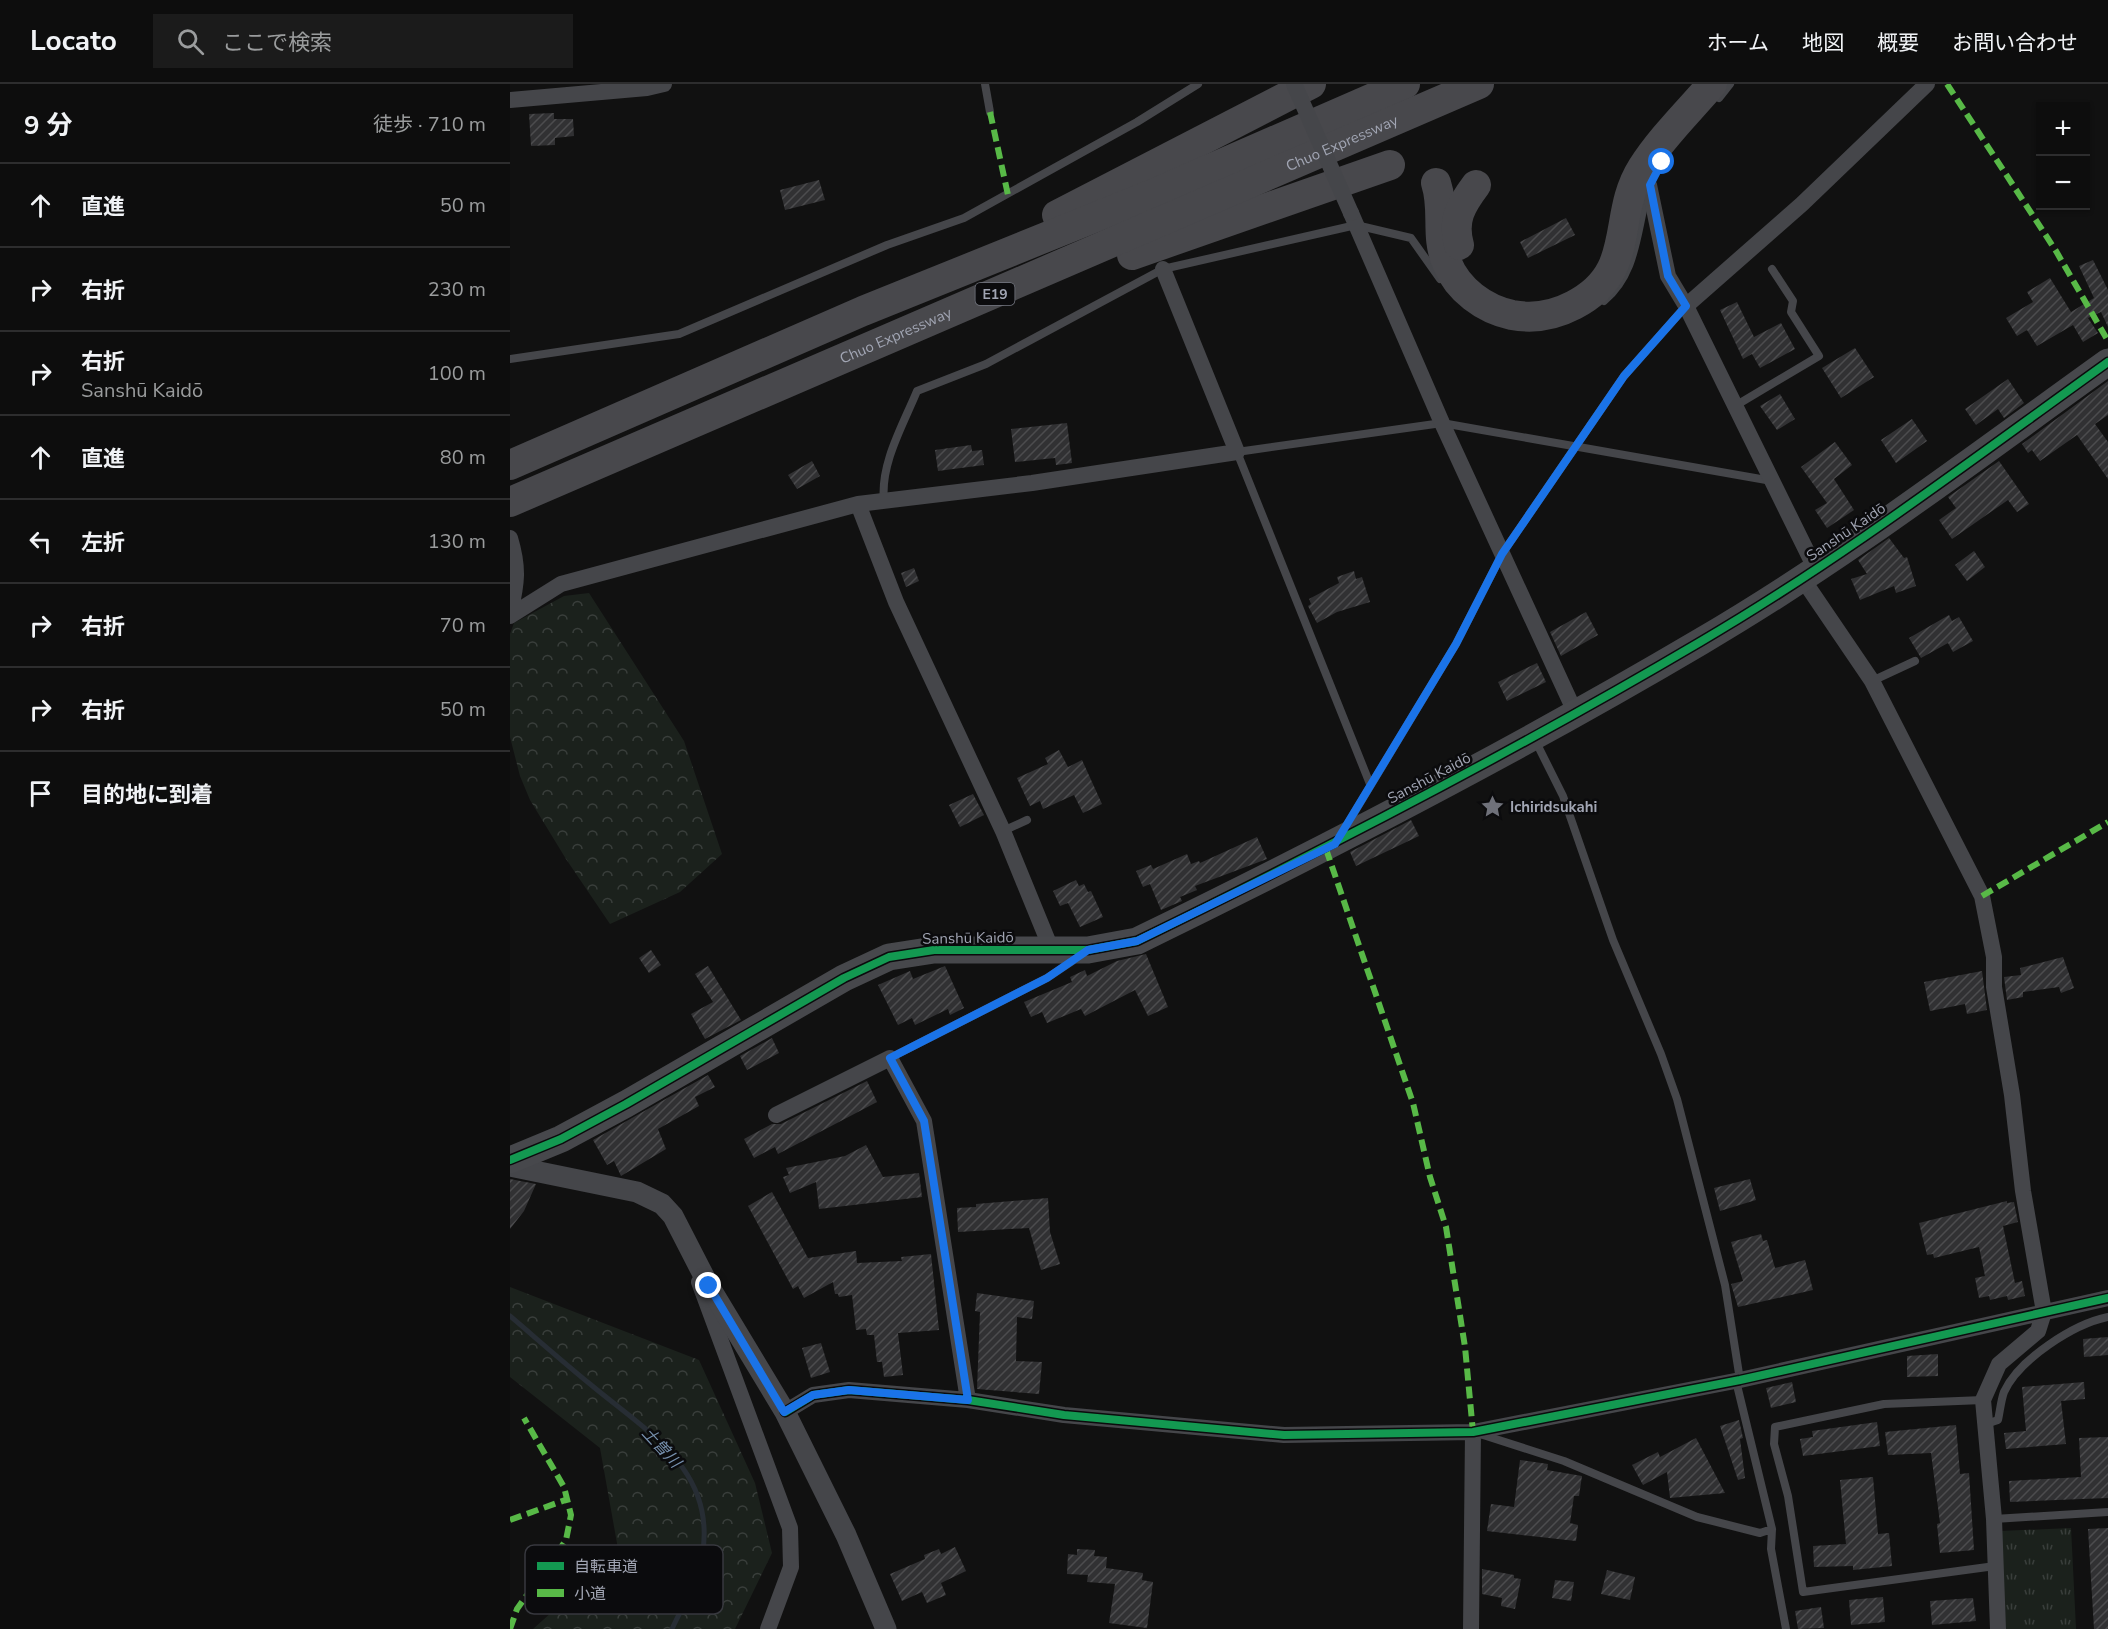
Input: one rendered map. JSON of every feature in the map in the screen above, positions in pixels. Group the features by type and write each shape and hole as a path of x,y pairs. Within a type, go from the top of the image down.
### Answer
{"highway":[{"path":"863,311 993,248 1311,84"},
{"name":"Chuo Expressway","path":"510,465 863,311 1148,196 1405,84"},
{"name":"Chuo Expressway","path":"510,502 1479,84"},
{"path":"1476,185 1462,204 1455,226 1461,253 1476,276 1498,293 1525,299 1553,297 1567,291 1589,273 1604,249 1617,183 1630,156 1690,84"},
{"path":"1437,183 1440,195 1439,237 1442,251 1454,276 1463,288 1496,310 1516,315 1538,316 1569,308 1595,292 1605,282 1622,242 1635,179 1651,155 1714,93"},
{"path":"909,330 1390,165"}],"main road":[{"name":"Sanshū Kaidō","path":"510,1160 561,1139 844,978 889,957 934,950 1088,950 1137,941 1335,844 1533,737 1701,642 1902,510 2108,362"}],"street":[{"path":"510,100 647,88 664,84"},
{"path":"1294,84 1442,423 1575,712"},
{"path":"1686,306 1802,204 1927,84"},
{"path":"1652,182 1668,276 1686,306 1772,481 1808,573 1872,681 1982,896 1994,957 1994,987 2012,1095 2023,1191 2044,1312 2038,1330 1999,1364 1983,1400 1994,1519 1998,1629"},
{"path":"510,614 561,584 858,504 1032,483 1237,452 1163,269"},
{"path":"858,504 896,602 1003,831 1052,951"},
{"path":"510,538 517,563 517,586 510,614"},
{"path":"776,1115 890,1058 924,1121 968,1400"},
{"path":"510,1166 648,1196 662,1204 679,1227 709,1286 784,1412 846,1535 886,1629"},
{"path":"679,1227 790,1528 791,1567 768,1629"},
{"path":"784,1412 813,1395 849,1390 968,1400 1064,1415 1284,1435 1473,1432 1738,1380 2108,1298"},
{"path":"1471,1629 1473,1432"}],"lane":[{"path":"985,84 990,112"},
{"path":"510,360 679,334 887,245 964,218 1137,122 1198,84"},
{"path":"1714,93 1730,84"},
{"path":"1599,305 1618,289 1634,259 1652,182"},
{"path":"884,501 883,486 892,451 917,391 986,364 1163,269 1353,219 1411,238 1445,286"},
{"path":"1735,406 1819,356 1791,312 1792,301 1772,269"},
{"path":"1335,844 1456,644 1502,554 1624,376 1686,306"},
{"path":"1370,784 1237,452 1442,423 1772,481"},
{"path":"1872,681 1915,662"},
{"path":"1533,737 1563,796 1613,940 1661,1054 1677,1099 1725,1286 1738,1380 1772,1529 1771,1549 1786,1629"},
{"path":"1003,831 1027,820"},
{"path":"890,1058 1047,978 1088,950"},
{"path":"2085,1303 2090,1321"},
{"path":"1986,1424 1998,1420 2004,1393 2015,1375 2034,1355 2090,1321 2108,1317"},
{"path":"1983,1400 1884,1404 1775,1427 1774,1444 1788,1496 1803,1592 1995,1566"},
{"path":"1473,1432 1564,1461 1696,1517 1760,1533 1772,1529"},
{"path":"1994,1519 2108,1512"}],"green space":[{"path":"589,593 684,741 722,854 680,892 610,924 530,800 520,776 510,737 510,634 514,623 564,596"},
{"path":"510,1287 699,1360 755,1483 772,1553 735,1629 533,1629 550,1614 723,1614 723,1545 617,1545 600,1448 510,1377"},
{"path":"2071,1528 2076,1629 2005,1629 2000,1531"}],"building":[{"path":"554,113 554,119 573,119 574,136 555,138 555,145 531,146 529,114"},
{"path":"819,180 825,200 785,210 780,190"},
{"path":"1566,218 1575,235 1528,258 1520,242"},
{"path":"2093,260 2108,290 2108,327 2101,312 2088,318 2098,333 2083,342 2073,325 2037,346 2027,330 2017,336 2006,318 2033,302 2027,292 2050,278 2071,312 2094,298 2079,266"},
{"path":"1737,302 1754,337 1781,323 1795,349 1760,368 1752,354 1743,359 1720,310"},
{"path":"1855,348 1874,377 1841,398 1822,368"},
{"path":"2008,379 2024,403 2004,418 1998,409 1976,425 1965,409"},
{"path":"2108,381 2108,415 2095,424 2108,442 2108,479 2077,435 2040,461 2032,450 2028,453 2022,444"},
{"path":"1780,394 1795,419 1777,430 1760,406"},
{"path":"1912,419 1927,441 1896,463 1881,440"},
{"path":"1067,423 1072,463 1056,465 1055,458 1015,462 1011,429"},
{"path":"1835,442 1852,465 1834,479 1854,510 1827,528 1815,510 1827,503 1801,467"},
{"path":"971,445 972,451 982,450 984,465 938,471 935,450"},
{"path":"812,461 820,476 797,489 788,475"},
{"path":"1999,461 2029,504 2017,512 2008,500 1952,539 1939,520 1956,508 1948,497"},
{"path":"1889,538 1904,558 1907,557 1916,586 1896,593 1894,586 1860,600 1851,579 1867,574 1858,560"},
{"path":"1974,551 1985,567 1967,581 1955,565"},
{"path":"914,568 919,581 906,587 901,573"},
{"path":"1354,571 1356,579 1362,577 1370,602 1337,612 1317,623 1308,606 1311,604 1309,599 1339,583 1337,577"},
{"path":"1586,612 1598,635 1561,656 1550,632"},
{"path":"1949,615 1952,621 1959,617 1973,641 1953,652 1948,643 1921,658 1909,638"},
{"path":"1537,663 1546,682 1507,701 1498,682"},
{"path":"1059,750 1068,767 1082,760 1102,804 1083,813 1074,795 1043,809 1040,801 1030,806 1017,778 1048,764 1045,758"},
{"path":"973,794 984,815 960,827 949,805"},
{"path":"1411,820 1419,836 1356,866 1350,852"},
{"path":"1257,837 1267,859 1195,886 1197,890 1180,897 1182,901 1161,910 1150,884 1143,887 1136,871 1151,865 1153,869 1187,854 1191,864 1199,861 1200,863"},
{"path":"1076,880 1079,886 1084,884 1088,892 1091,891 1103,917 1080,927 1068,903 1060,906 1053,891"},
{"path":"651,950 661,965 649,973 639,958"},
{"path":"1146,954 1168,1007 1148,1016 1135,990 1085,1016 1081,1009 1047,1023 1042,1012 1031,1017 1024,1002 1072,982 1070,977 1085,970 1087,976 1117,961"},
{"path":"2063,957 2074,988 2061,993 2059,987 2023,992 2023,997 2007,1000 2004,977 2021,975 2020,968"},
{"path":"708,966 741,1020 705,1039 691,1014 713,1002 695,974"},
{"path":"945,966 964,1008 950,1015 948,1009 915,1025 912,1018 898,1025 878,985 910,971 913,979"},
{"path":"1982,971 1987,1010 1967,1014 1965,1004 1930,1011 1924,982"},
{"path":"772,1038 779,1053 747,1070 740,1056"},
{"path":"708,1075 715,1087 695,1097 699,1106 658,1129 666,1149 621,1176 614,1161 607,1165 593,1140"},
{"path":"867,1081 877,1102 778,1154 775,1147 754,1158 744,1139 772,1124 781,1124"},
{"path":"866,1145 883,1177 919,1173 922,1197 819,1209 816,1182 790,1193 783,1177 789,1175 786,1168 845,1156"},
{"path":"510,1179 536,1184 524,1211 510,1229"},
{"path":"1750,1179 1756,1200 1720,1211 1714,1188"},
{"path":"772,1192 808,1258 856,1251 857,1263 902,1261 901,1257 931,1254 939,1330 898,1333 903,1375 884,1377 882,1362 877,1362 874,1335 867,1335 866,1329 856,1330 852,1295 839,1297 835,1294 833,1282 804,1298 798,1286 793,1289 748,1206"},
{"path":"1048,1198 1050,1232 1060,1264 1041,1270 1029,1228 958,1232 957,1208 976,1207 976,1204"},
{"path":"2007,1201 2007,1203 2014,1202 2018,1222 2003,1226 2015,1283 2022,1281 2025,1296 2008,1300 2007,1296 1990,1300 1989,1296 1979,1298 1975,1278 1985,1276 1979,1247 1934,1258 1933,1254 1927,1255 1919,1223"},
{"path":"1761,1234 1763,1241 1767,1240 1775,1268 1805,1260 1813,1290 1738,1307 1731,1284 1743,1281 1731,1242"},
{"path":"977,1293 1034,1301 1032,1319 1017,1317 1016,1361 1042,1362 1039,1394 977,1389 980,1312 975,1311"},
{"path":"2108,1337 2108,1355 2084,1357 2083,1339"},
{"path":"821,1343 830,1372 811,1378 802,1348"},
{"path":"1938,1354 1938,1376 1907,1377 1907,1356"},
{"path":"1792,1382 1796,1402 1771,1408 1766,1388"},
{"path":"2084,1382 2085,1399 2061,1401 2066,1444 2006,1449 2004,1433 2026,1431 2022,1387"},
{"path":"1739,1420 1743,1438 1740,1439 1745,1478 1738,1480 1720,1426"},
{"path":"1877,1422 1880,1446 1803,1456 1800,1439 1813,1437 1812,1431"},
{"path":"1956,1425 1960,1474 1969,1473 1974,1550 1940,1553 1937,1524 1940,1523 1931,1453 1888,1455 1885,1432"},
{"path":"2108,1437 2108,1498 2010,1502 2009,1481 2081,1477 2079,1438"},
{"path":"1696,1438 1725,1493 1670,1498 1667,1472 1643,1485 1632,1465 1658,1452 1660,1457"},
{"path":"1520,1460 1548,1464 1547,1470 1582,1476 1579,1496 1574,1496 1570,1523 1578,1525 1576,1541 1487,1531 1491,1504 1514,1507"},
{"path":"1873,1477 1878,1534 1889,1533 1892,1566 1853,1570 1853,1566 1814,1567 1813,1546 1846,1544 1840,1480"},
{"path":"2108,1528 2108,1629 2094,1629 2088,1529"},
{"path":"955,1547 966,1571 941,1583 946,1595 927,1603 922,1592 902,1601 890,1574 925,1559 924,1555 939,1549 941,1554"},
{"path":"1077,1549 1095,1550 1094,1556 1107,1557 1106,1568 1143,1573 1142,1580 1153,1582 1147,1628 1109,1623 1115,1584 1087,1582 1088,1575 1067,1574 1068,1554 1077,1555"},
{"path":"1482,1569 1514,1575 1514,1578 1521,1579 1515,1609 1501,1606 1502,1598 1482,1594"},
{"path":"1607,1570 1635,1577 1630,1600 1601,1594"},
{"path":"1555,1580 1574,1582 1571,1601 1552,1598"},
{"path":"1883,1597 1885,1622 1851,1625 1849,1600"},
{"path":"1973,1598 1976,1621 1932,1625 1930,1601"},
{"path":"1821,1607 1824,1628 1798,1629 1795,1611"}],"waterway":[{"name":"土曽川","path":"510,1316 654,1436 673,1456 688,1476 699,1500 704,1527 703,1545"},
{"name":"土曽川","path":"672,1629 679,1614"}],"marked path":[{"path":"1947,84 2056,251 2108,341"},
{"path":"990,112 1008,195"},
{"path":"1982,896 2108,822"},
{"path":"1326,849 1413,1103 1430,1177 1446,1227 1465,1347 1473,1432"},
{"path":"524,1418 564,1487 571,1515 566,1540 562,1545"},
{"path":"510,1520 568,1499"},
{"path":"510,1629 517,1609 525,1598"}],"cycle path":[{"path":"510,1160 561,1139 844,978 889,957 934,950 1088,950 1137,941 1209,906 1492,760 1753,610 1907,507 2108,362"},
{"path":"785,1412 813,1395 849,1390 968,1400 1064,1415 1284,1435 1473,1432 1740,1380 2108,1298"}],"place":[{"name":"Ichiridsukahi","path":"1492,807"}],"route":[{"path":"709,1286 784,1412 813,1395 832,1391 849,1390 968,1400 924,1121 890,1058 1047,978 1088,950 1137,941 1335,844 1456,644 1502,554 1624,376 1686,306 1668,276 1650,185 1662,162"}]}
